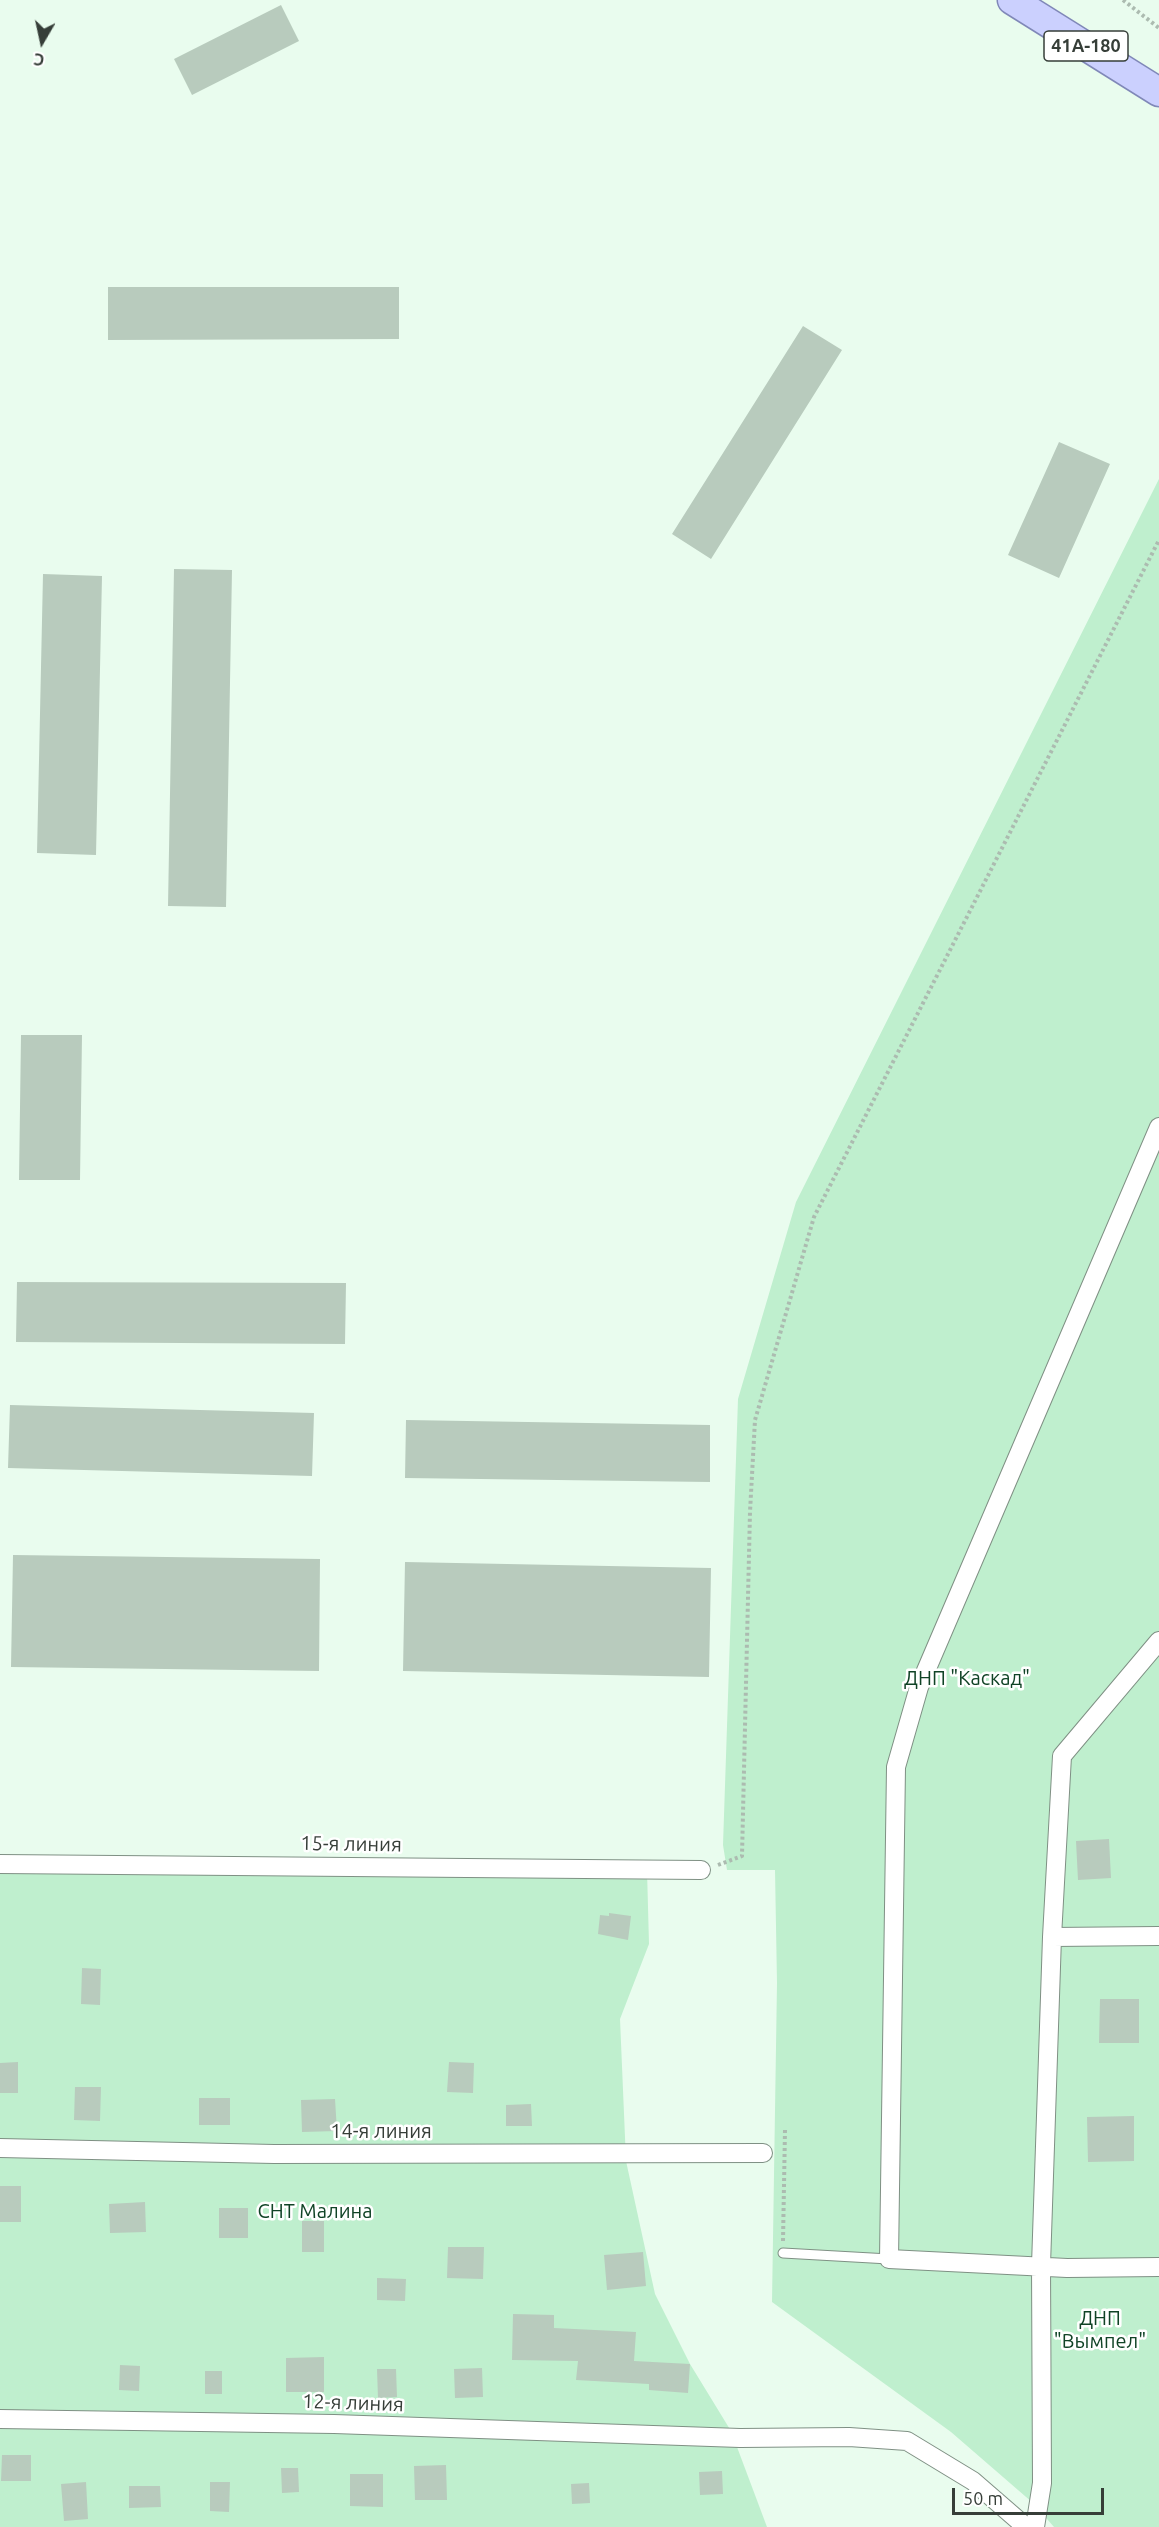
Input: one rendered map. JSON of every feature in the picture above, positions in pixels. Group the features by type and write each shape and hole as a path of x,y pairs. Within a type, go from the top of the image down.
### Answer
{"main road":[{"name":"41А-180","path":"1012,0 1159,92"}],"street":[{"path":"1159,1128 919,1687 896,1767 889,2259 1159,2267"},
{"path":"1035,2527 1042,2483 1043,2458 1041,2265 1052,1937 1062,1756 1159,1641"},
{"name":"15-я линия","path":"0,1864 701,1870"},
{"path":"1052,1937 1159,1936"},
{"name":"14-я линия","path":"0,2148 274,2154 763,2153"},
{"name":"12-я линия","path":"0,2419 334,2424 705,2437 849,2437 907,2440 973,2481 1026,2527"}],"lane":[{"path":"783,2253 889,2259"}],"path":[{"path":"1123,0 1159,28"},
{"path":"701,1870 742,1857 750,1512 755,1420 813,1217 1159,540"},
{"path":"783,2253 785,2130"}],"green space":[{"name":"ДНП \"Каскад\"","path":"1159,479 1159,2527 1054,2527 1033,2503 951,2432 772,2302 777,1983 775,1870 727,1870 723,1845 738,1399 796,1202"},
{"name":"СНТ Малина","path":"0,1864 647,1870 649,1944 620,2019 626,2161 655,2294 690,2364 731,2431 767,2527 0,2527"}],"building":[{"path":"281,5 299,41 192,95 174,59"},
{"path":"108,287 399,287 399,339 108,340"},
{"path":"803,326 842,350 711,559 672,534"},
{"path":"1059,442 1110,464 1059,578 1008,555"},
{"path":"174,569 232,570 226,907 168,906"},
{"path":"43,574 102,576 96,855 37,853"},
{"path":"21,1035 82,1035 80,1180 19,1180"},
{"path":"17,1282 346,1283 345,1344 16,1342"},
{"path":"10,1405 314,1413 312,1476 8,1468"},
{"path":"406,1420 710,1425 710,1482 405,1478"},
{"path":"13,1555 320,1559 319,1671 11,1667"},
{"path":"405,1562 711,1568 709,1677 403,1671"},
{"path":"1109,1839 1111,1878 1078,1880 1076,1841"},
{"path":"609,1913 631,1916 628,1940 598,1934 600,1915 609,1916"},
{"path":"82,1968 101,1969 100,2005 81,2004"},
{"path":"1100,1999 1139,1999 1139,2043 1099,2043"},
{"path":"18,2062 18,2093 0,2093 0,2063"},
{"path":"449,2062 474,2063 473,2093 447,2092"},
{"path":"75,2087 101,2087 100,2121 74,2120"},
{"path":"199,2098 230,2098 230,2125 199,2125"},
{"path":"335,2099 337,2131 302,2132 301,2100"},
{"path":"531,2104 532,2126 506,2126 506,2105"},
{"path":"1134,2116 1134,2161 1088,2162 1087,2117"},
{"path":"0,2186 21,2186 21,2222 0,2222"},
{"path":"145,2202 146,2232 110,2233 109,2204"},
{"path":"219,2208 248,2208 248,2238 219,2238"},
{"path":"302,2221 324,2221 324,2252 302,2252"},
{"path":"448,2247 484,2247 483,2279 447,2278"},
{"path":"643,2252 646,2286 607,2290 604,2255"},
{"path":"377,2278 406,2279 405,2301 377,2300"},
{"path":"513,2314 554,2315 554,2328 636,2332 634,2361 690,2364 688,2393 649,2390 649,2384 576,2380 578,2361 512,2360"},
{"path":"324,2357 324,2392 286,2392 286,2358"},
{"path":"120,2365 140,2366 139,2391 119,2390"},
{"path":"482,2368 483,2397 455,2398 454,2369"},
{"path":"377,2369 396,2369 397,2397 378,2398"},
{"path":"205,2371 222,2371 222,2394 205,2394"},
{"path":"2,2455 31,2455 31,2481 1,2481"},
{"path":"446,2465 447,2500 415,2500 414,2466"},
{"path":"281,2468 298,2468 299,2492 282,2493"},
{"path":"722,2471 723,2494 700,2495 699,2472"},
{"path":"350,2474 383,2474 383,2507 350,2506"},
{"path":"86,2482 88,2519 64,2521 61,2484"},
{"path":"210,2482 230,2482 229,2512 210,2511"},
{"path":"589,2483 590,2503 572,2504 571,2484"},
{"path":"129,2486 160,2486 161,2507 129,2508"}],"park label":[{"name":"ДНП \"Вымпел\"","path":"1100,2330"}]}
